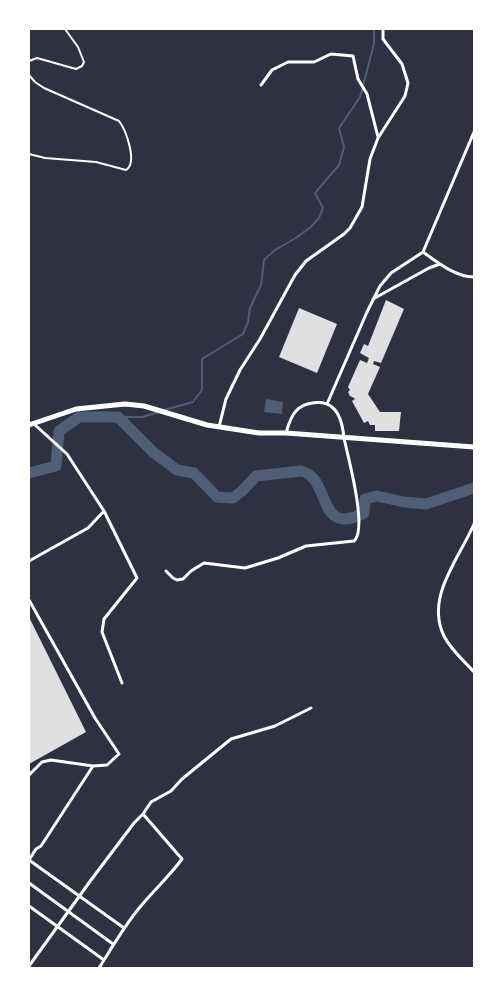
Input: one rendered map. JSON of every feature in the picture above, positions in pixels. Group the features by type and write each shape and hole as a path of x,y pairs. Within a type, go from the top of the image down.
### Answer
{"main road":[{"path":"31,425 76,410 125,404 144,406 219,427 259,433 474,447"}],"street":[{"path":"219,427 226,399 240,370 260,339 295,275 306,260 350,228 362,207 370,159 378,138 406,96 408,83 402,64 383,40 383,29"},
{"path":"261,85 272,70 288,62 314,62 331,54 353,56 358,79 368,94 378,138"},
{"path":"327,404 372,300 380,286 391,273 423,252 474,132"},
{"path":"423,252 440,264 467,277 474,277"},
{"path":"372,300 429,268 440,264"},
{"path":"166,571 177,580 183,579 191,571 208,563 226,567 246,568 278,558 306,546 354,542 357,539 359,527 358,504 343,428 334,408 327,404 313,402 296,411 286,434"},
{"path":"31,425 67,454 104,511 138,578 104,619 102,632 122,683"},
{"path":"29,561 88,528 104,511"},
{"path":"474,524 440,592 438,607 439,624 444,637 474,672"},
{"path":"29,600 96,718 119,754 107,765 93,766 51,760 42,762 29,775"},
{"path":"29,966 151,802 171,791 182,779 231,740 274,726 311,708"},
{"path":"93,766 41,846 36,849 29,860 124,928"},
{"path":"99,968 136,911 173,872 182,859 143,814"},
{"path":"29,883 113,944"},
{"path":"29,906 104,960"}],"lane":[{"path":"29,61 37,58 76,69 82,66 84,62 78,47 65,29"},
{"path":"29,74 35,82 44,88 119,121 124,129 132,162 126,170 96,162 45,158 29,154"}],"water":[{"path":"266,399 283,402 282,414 264,412"}],"building":[{"path":"386,300 404,309 381,363 374,361 373,364 380,367 368,394 380,412 401,412 399,431 375,431 375,425 370,425 368,421 364,423 352,401 355,399 348,392 350,390 348,387 360,360 367,363 369,358 360,353 364,344 368,346"},
{"path":"299,308 337,324 317,373 279,357"},
{"path":"29,617 86,732 29,764"}],"waterway":[{"path":"164,410 193,402 202,390 202,359 243,334 248,322 250,308 261,285 264,260 275,250 311,227 319,218 323,208 315,193 339,165 344,147 339,128 360,97 374,44 374,29"},
{"path":"118,417 142,417 159,412"},
{"path":"29,473 56,466 59,431 79,417 118,417 153,452 177,470 194,473 217,497 233,498 256,476 301,471 311,476 317,484 331,513 338,518 349,519 364,513 365,499 377,496 404,502 426,504 474,488"}]}
